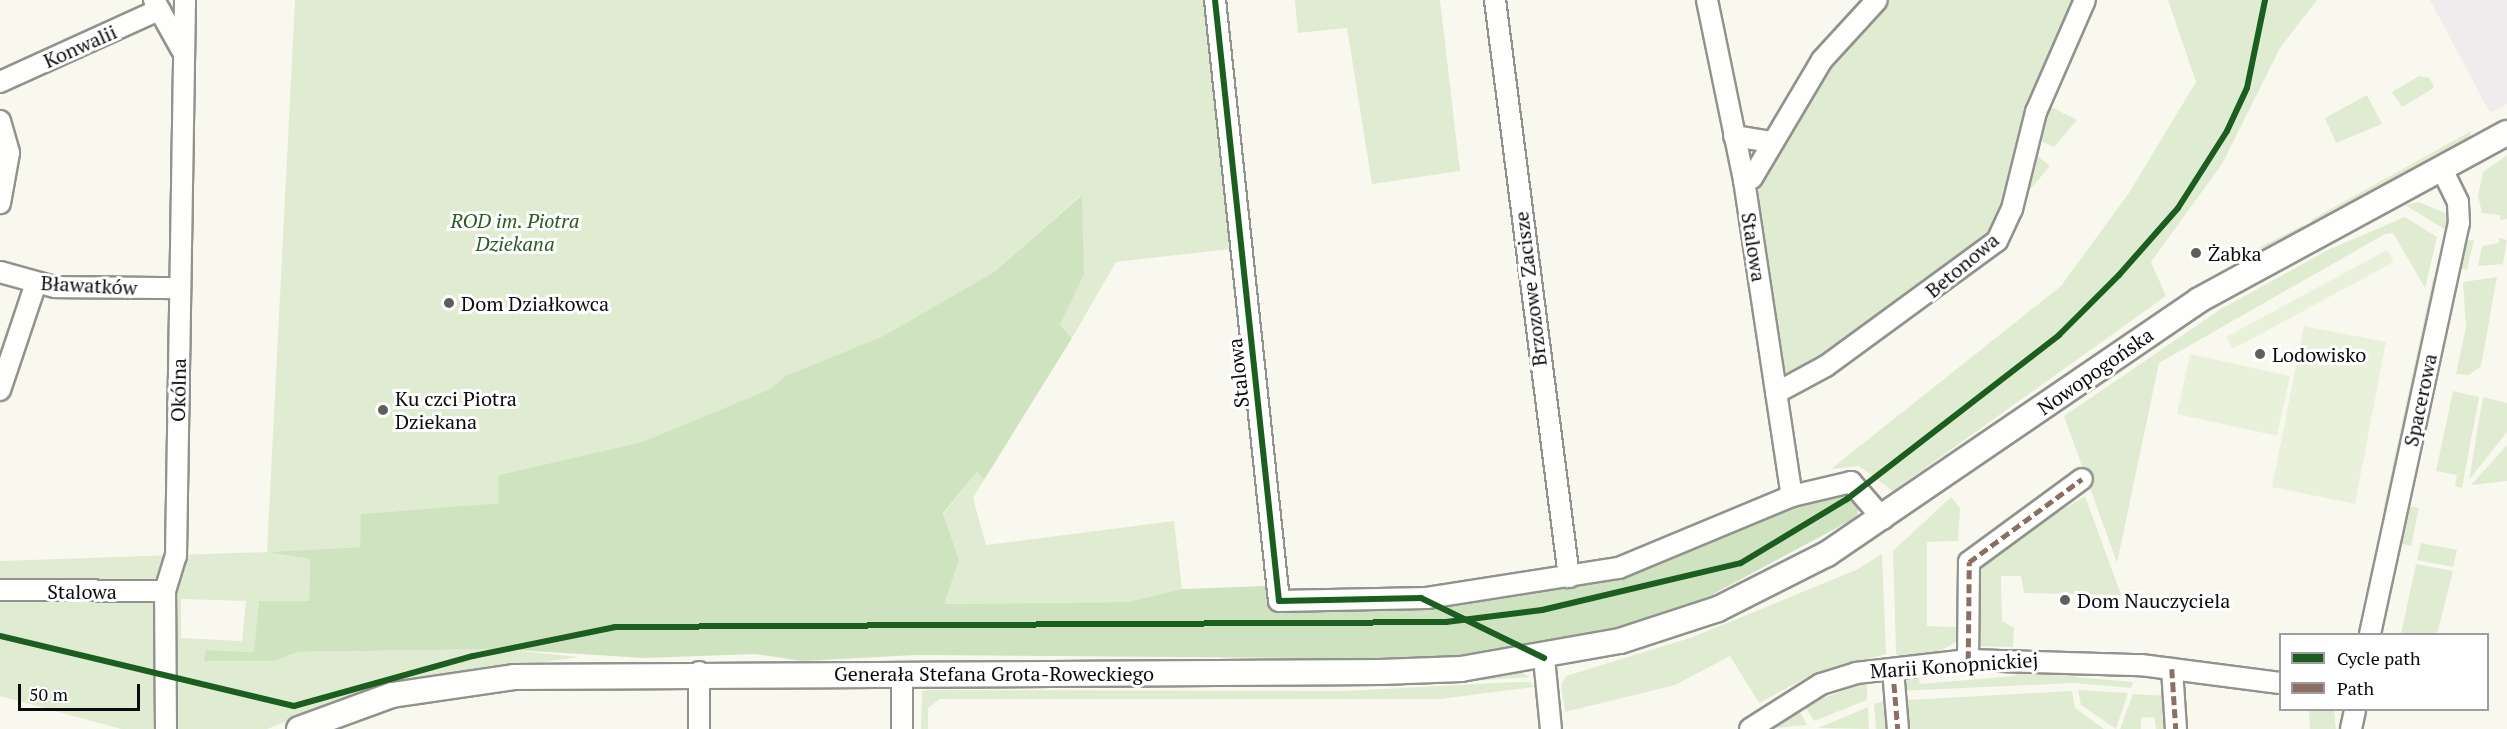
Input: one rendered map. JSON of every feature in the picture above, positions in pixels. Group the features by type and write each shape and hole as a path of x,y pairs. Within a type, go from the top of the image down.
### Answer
{"street":[{"name":"Okólna","path":"166,729 165,591 176,556 182,50 185,0"},
{"name":"Stalowa","path":"1215,0 1279,601 1420,598 1569,577"},
{"name":"Brzozowe Zacisze","path":"1495,0 1569,577"},
{"name":"Stalowa","path":"1707,0 1744,180 1792,496"},
{"path":"1744,180 1752,178 1822,60 1877,0"},
{"name":"Betonowa","path":"1776,393 1818,371 1997,241 2012,208 2036,112 2085,0"},
{"path":"157,5 182,50"},
{"name":"Konwalii","path":"0,82 157,5"},
{"path":"0,121 9,153 0,203"},
{"name":"Nowopogońska","path":"1690,619 1785,577 1883,519 2199,300 2507,133"},
{"path":"1734,136 1772,142"},
{"name":"Spacerowa","path":"2370,633 2459,223 2458,202 2442,169"},
{"name":"Bławatków","path":"0,272 36,283 179,288"},
{"path":"0,390 36,283"},
{"path":"1968,660 1969,562 2082,479"},
{"path":"1569,577 1619,568 1792,496 1851,482 1883,519"},
{"name":"Stalowa","path":"0,590 165,591"},
{"name":"Generała Stefana Grota-Roweckiego","path":"299,729 392,695 461,683 699,672 902,675 1381,672 1544,658 1690,619"},
{"path":"1544,658 1551,729"},
{"name":"Marii Konopnickiej","path":"1749,729 1821,684 1856,673 1968,660 2047,658 2172,669 2279,683"},
{"path":"2172,669 2176,729"},
{"path":"1893,670 1898,729"},
{"path":"699,672 699,729"},
{"path":"902,675 902,729"},
{"path":"2350,729 2355,711"}],"shaded area":[{"path":"2430,0 2507,0 2507,104 2490,113"}],"green space":[{"name":"ROD im. Piotra Dziekana","path":"295,0 1203,0 1230,249 1116,262 1072,338 1060,325 1084,275 1081,195 994,272 883,336 785,376 770,389 642,442 498,475 500,503 362,514 360,547 271,552 310,559 309,601 259,601 255,652 206,650 274,661 298,652 500,649 579,657 377,686 267,729 121,729 0,696 0,561 267,552","holes":["181,599 246,601 242,641 181,638"]},
{"path":"1295,0 1440,0 1460,171 1372,184 1347,28 1298,33"},
{"path":"1888,0 2076,0 1990,235 1823,360 1788,373 1781,369 1766,268 1757,198 1760,182 1828,63"},
{"path":"2168,0 2317,0 2280,48 2222,164 2151,262 2166,296 1893,491 1859,466 1831,469 2061,286 2129,193 2196,82"},
{"path":"2419,76 2430,78 2434,88 2402,107 2392,92"},
{"path":"2367,95 2382,124 2336,143 2325,118"},
{"path":"2049,106 2077,120 2054,147 2043,142 2041,133"},
{"path":"2471,131 2469,140 2314,225 2311,220"},
{"path":"2507,155 2507,219 2500,220 2500,215 2482,213 2478,196 2483,172"},
{"path":"2038,156 2050,166 2028,192 2031,159"},
{"path":"1082,195 1084,275 1060,325 1072,338 984,480 977,472 943,513 959,560 944,604 1127,602 1182,589 1266,586 1269,610 1392,608 1727,533 1828,492 1860,500 1857,517 1715,593 1710,601 1630,627 1452,659 916,655 802,661 755,654 644,658 500,649 298,652 274,661 204,661 206,650 254,652 259,601 309,601 310,559 267,552 360,547 361,514 499,503 498,475 642,442 770,389 785,376 883,336 994,272"},
{"path":"2419,202 2445,213 2449,232 2405,205"},
{"path":"2405,217 2437,237 2425,288 2393,233 2385,234 2159,363 2117,563 2064,416 2221,309 2330,249"},
{"path":"2303,225 2305,231 2242,264 2236,260"},
{"path":"2499,238 2507,240 2503,264 2478,266 2482,246 2499,243"},
{"path":"2474,240 2467,270 2457,267 2463,241"},
{"path":"2387,250 2394,262 2233,349 2226,337"},
{"path":"2497,277 2481,366 2469,375 2456,374 2466,327 2463,282"},
{"path":"2433,278 2439,279 2389,508 2383,511"},
{"path":"2304,326 2386,342 2355,504 2272,487"},
{"path":"2190,354 2290,376 2277,436 2177,414"},
{"path":"2453,391 2479,397 2462,488 2455,486 2457,475 2436,471"},
{"path":"2483,397 2507,403 2507,432 2469,480"},
{"path":"2507,445 2507,481 2471,485"},
{"path":"977,472 984,480 973,498 986,545 1174,521 1182,589 1127,602 943,604 959,560 943,514"},
{"path":"2085,496 2121,595 2024,593 2021,576 2001,576 2002,621 2014,628 2013,647 1974,646 1974,574 1981,559"},
{"path":"1951,497 1960,508 1958,541 1927,542 1927,626 1956,627 1960,640 1934,654 1896,655 1893,551"},
{"path":"2410,506 2419,508 2411,546 2397,543"},
{"path":"2421,543 2457,550 2453,567 2417,560"},
{"path":"1882,554 1886,654 1813,674 1759,703 1730,656 1675,685 1565,712 1561,685 1566,676 1693,637 1856,570"},
{"path":"2416,564 2453,571 2437,633 2401,633"},
{"path":"2020,666 2071,667 2075,677 2133,682 2131,688 2074,683 1900,691 1901,683 1918,675 1920,684 2015,676"},
{"path":"1520,672 1530,677 1411,685 927,686 1456,679"},
{"path":"1531,682 1533,687 1440,699 940,699 928,708 928,729 921,729 922,691 928,690 1345,691"},
{"path":"1867,682 1867,700 1814,721 1804,705"},
{"path":"2078,690 2128,693 2116,729 2081,705"},
{"path":"2072,691 2075,708 2104,729 1909,729 1908,700"},
{"path":"2133,694 2168,696 2170,729 2156,729 2154,717 2141,718 2141,729 2120,729"},
{"path":"1887,700 1888,729 1876,729 1874,704"},
{"path":"1868,707 1869,729 1818,728"},
{"path":"1798,708 1807,725 1765,729"},
{"path":"2309,711 2334,711 2336,729 2310,729"}],"marked path":[{"path":"1968,660 1969,562 2082,479"},
{"path":"2172,669 2176,729"},
{"path":"1893,670 1898,729"}],"cycle path":[{"path":"1215,0 1279,601 1421,598 1544,658"},
{"path":"0,636 294,706 473,656 615,627 1446,622 1542,610 1741,563 1847,499 2059,335 2119,275 2178,208 2227,131 2247,88 2265,0"}],"place":[{"name":"Żabka","path":"2196,253"},
{"name":"Dom Działkowca","path":"449,303"},
{"name":"Lodowisko","path":"2260,354"},
{"name":"Ku czci Piotra Dziekana","path":"383,410"},
{"name":"Dom Nauczyciela","path":"2065,600"}]}
